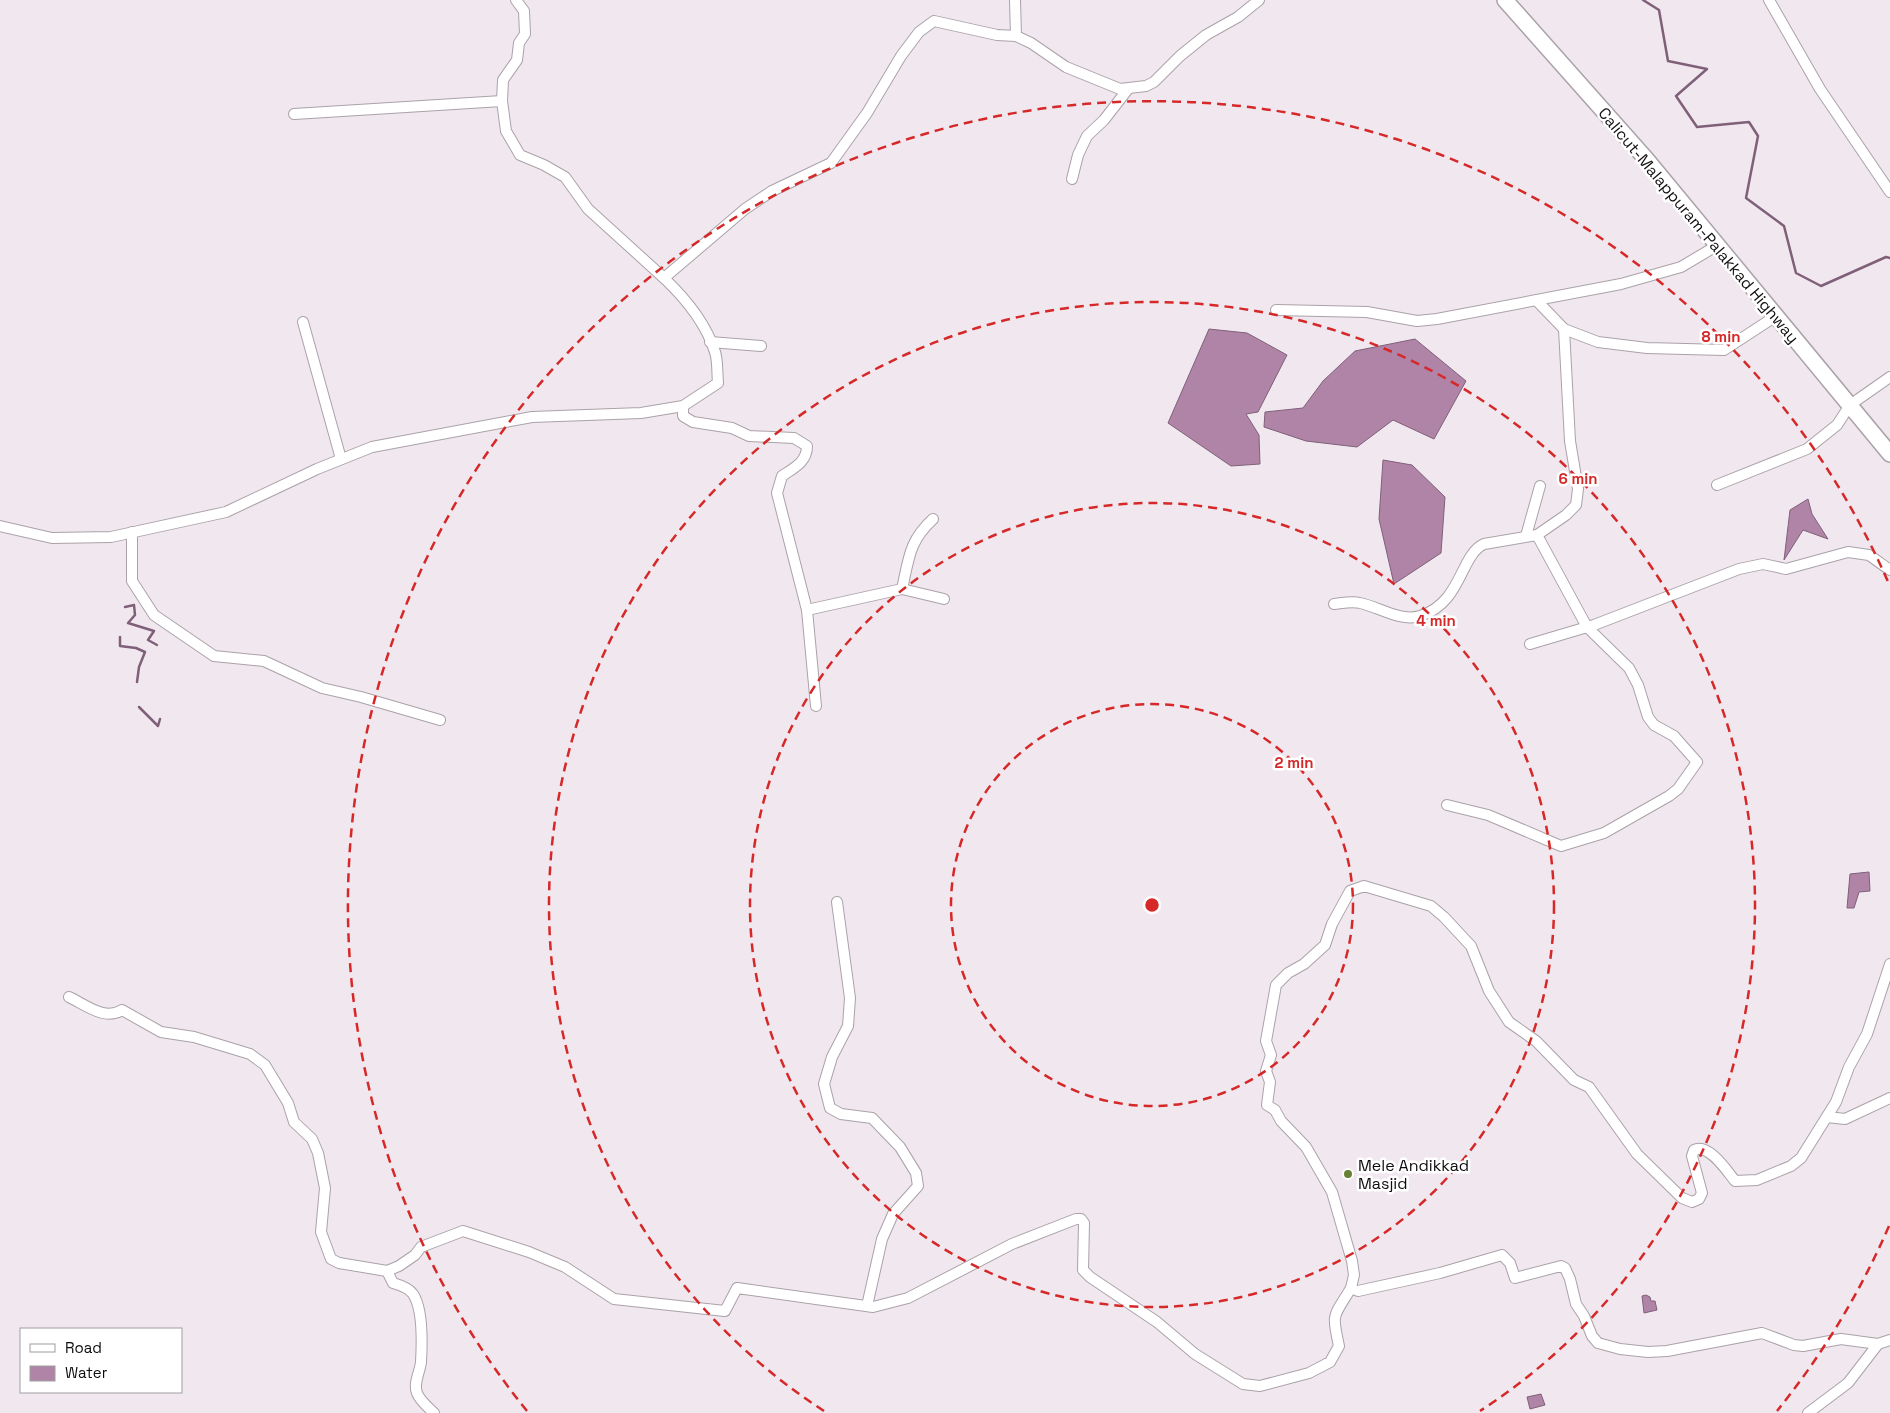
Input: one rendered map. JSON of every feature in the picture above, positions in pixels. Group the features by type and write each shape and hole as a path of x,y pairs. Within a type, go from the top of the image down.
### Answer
{"highway":[{"name":"Calicut-Malappuram-Palakkad Highway","path":"1505,0 1647,160 1890,454"}],"street":[{"path":"0,526 52,538 111,536 132,532 226,512 372,447 532,417 641,413 683,406 718,383 715,352 693,311 681,294 588,209 565,177 544,165 520,155 506,131 502,101 504,80 517,60 519,43 525,34 524,11 516,0"},
{"path":"1015,0 1016,36"},
{"path":"664,278 745,208 772,191 831,163 868,113 901,56 919,32 934,21 997,35 1016,36 1031,43 1066,67 1120,89 1146,86 1154,82 1180,56 1206,35 1238,17 1259,0"},
{"path":"1769,0 1820,89 1890,192"},
{"path":"1072,179 1078,155 1087,136 1104,120 1128,88"},
{"path":"294,114 502,101"},
{"path":"1276,310 1367,312 1417,321 1537,301 1621,284 1681,267 1718,245"},
{"path":"1537,301 1564,329 1598,342 1655,349 1724,350 1776,316"},
{"path":"303,322 341,460"},
{"path":"1334,604 1360,603 1396,615 1419,616 1440,605 1457,585 1476,547 1531,536 1566,515 1576,505 1578,489 1570,441 1564,329"},
{"path":"710,342 760,346"},
{"path":"1717,485 1807,449 1837,425 1850,405 1890,377"},
{"path":"683,406 683,416 693,422 732,428 749,436 794,438 807,446 807,454 800,464 782,476 777,493 807,610 816,706"},
{"path":"1447,805 1488,814 1560,846 1604,833 1678,789 1697,762 1674,736 1654,725 1648,717 1638,684 1629,668 1586,628 1531,536 1540,486"},
{"path":"902,588 912,543 920,531 933,519"},
{"path":"132,532 132,581 154,615 214,656 264,661 322,688 361,697 440,720"},
{"path":"1530,644 1586,628 1739,569 1763,564 1786,569 1848,552 1868,555 1890,570"},
{"path":"807,610 902,588 944,599"},
{"path":"69,997 108,1016 115,1015 122,1010 162,1032 194,1037 250,1054 260,1060 288,1103 297,1126 312,1139 318,1153 325,1188 322,1232 331,1259 339,1263 387,1272 415,1255 421,1247 463,1231 529,1252 565,1267 614,1299 725,1311 737,1288 873,1307 908,1298 1012,1244 1076,1219 1081,1219 1084,1223 1083,1270 1090,1277 1157,1322 1195,1354 1244,1384 1260,1386 1309,1373 1330,1362 1339,1346 1333,1320 1334,1312 1351,1288 1354,1275 1352,1261 1332,1192 1306,1147 1281,1121 1275,1110 1267,1105 1270,1082 1266,1071 1271,1055 1266,1041 1276,985 1288,973 1304,964 1325,945 1332,924 1350,891 1364,886 1431,906 1444,917 1470,946 1489,991 1508,1022 1536,1041 1574,1080 1588,1087 1637,1154 1687,1201 1692,1202 1699,1199 1702,1193 1702,1187 1692,1156 1694,1150 1702,1148 1715,1158 1735,1181 1757,1180 1791,1166 1801,1158 1836,1102 1849,1067 1867,1034 1890,964"},
{"path":"837,902 850,998 848,1026 832,1056 824,1084 827,1100 830,1108 841,1114 872,1118 900,1146 916,1172 918,1186 893,1214 889,1222 876,1260 867,1306"},
{"path":"1827,1117 1845,1118 1890,1098"},
{"path":"1351,1288 1358,1291 1440,1273 1502,1255 1510,1263 1516,1278 1561,1266 1564,1268 1570,1279 1576,1304 1584,1316 1592,1336 1598,1342 1620,1349 1648,1352 1667,1351 1762,1333 1794,1345 1803,1346 1841,1339 1878,1344 1890,1340"},
{"path":"387,1272 394,1283 413,1294 421,1327 421,1364 416,1383 416,1392 424,1404 434,1413"},
{"path":"1808,1413 1848,1382 1878,1344"}],"water":[{"path":"1209,329 1247,333 1287,355 1258,412 1246,414 1259,435 1260,464 1231,466 1168,423"},
{"path":"1415,339 1466,381 1434,439 1393,420 1357,447 1306,441 1264,427 1265,412 1303,408 1323,381 1355,351"},
{"path":"1383,460 1412,465 1445,497 1441,553 1394,584 1379,519"},
{"path":"1808,499 1812,514 1828,539 1803,530 1784,560 1790,510"},
{"path":"1869,872 1870,891 1859,892 1854,908 1847,908 1850,874"},
{"path":"1642,1296 1650,1297 1651,1301 1655,1301 1657,1310 1644,1313"},
{"path":"1541,1394 1545,1405 1530,1409 1527,1397"}],"waterway":[{"path":"1643,0 1659,10 1668,61 1707,69 1676,96 1697,127 1749,122 1758,136 1746,198 1784,226 1796,273 1821,286 1886,257 1890,258"},
{"path":"125,607 134,605 135,615 128,623 154,631 148,640 157,645"},
{"path":"120,637 120,646 136,648 145,652 139,667 137,682"},
{"path":"139,707 158,726 160,719"}],"place":[{"name":"Mele Andikkad Masjid","path":"1348,1174"}]}
